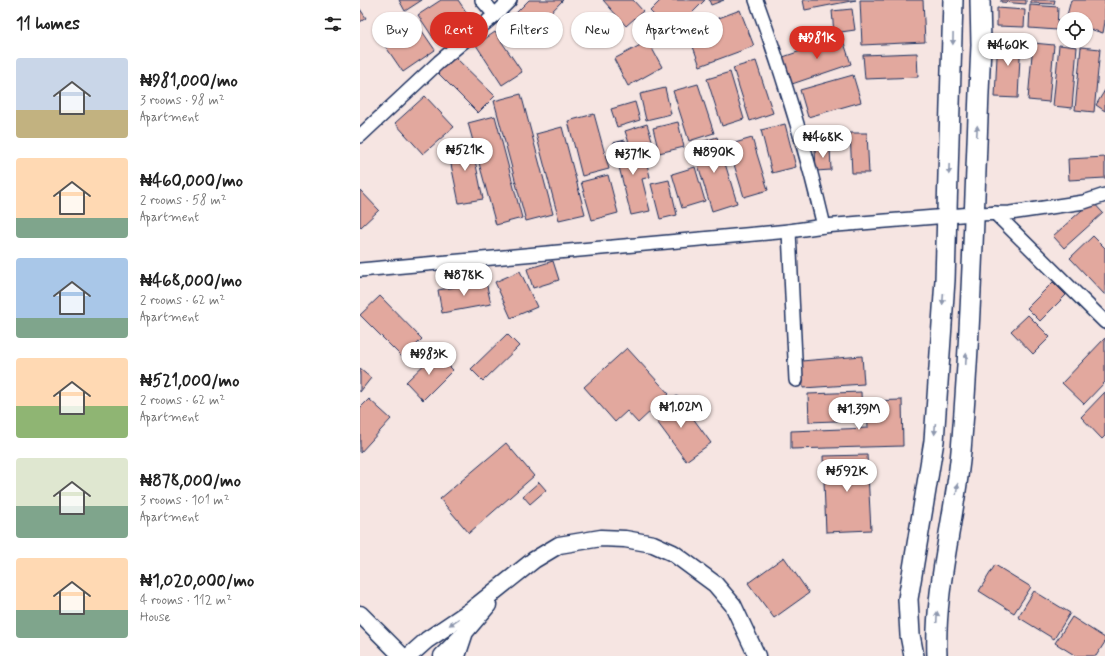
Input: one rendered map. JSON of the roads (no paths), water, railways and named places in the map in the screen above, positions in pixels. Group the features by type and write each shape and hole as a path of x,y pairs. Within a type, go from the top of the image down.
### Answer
{"main road":[{"path":"914,656 910,635 908,599 934,441 947,217 953,0"},
{"path":"937,656 938,609 958,476 964,407 980,45 980,0"}],"street":[{"path":"482,0 495,15"},
{"path":"360,136 439,62 495,15 510,0"},
{"path":"756,0 776,57 810,166 824,226"},
{"path":"360,270 789,231 824,226 973,214 1010,213 1084,202 1105,195"},
{"path":"995,213 1105,322"},
{"path":"789,231 796,380"},
{"path":"409,656 427,640 508,582 534,560 559,545 601,538 625,538 652,544 673,553 714,584 733,605 757,656"},
{"path":"442,656 508,582"},
{"path":"360,614 402,656"},
{"path":"457,656 465,632"}]}
